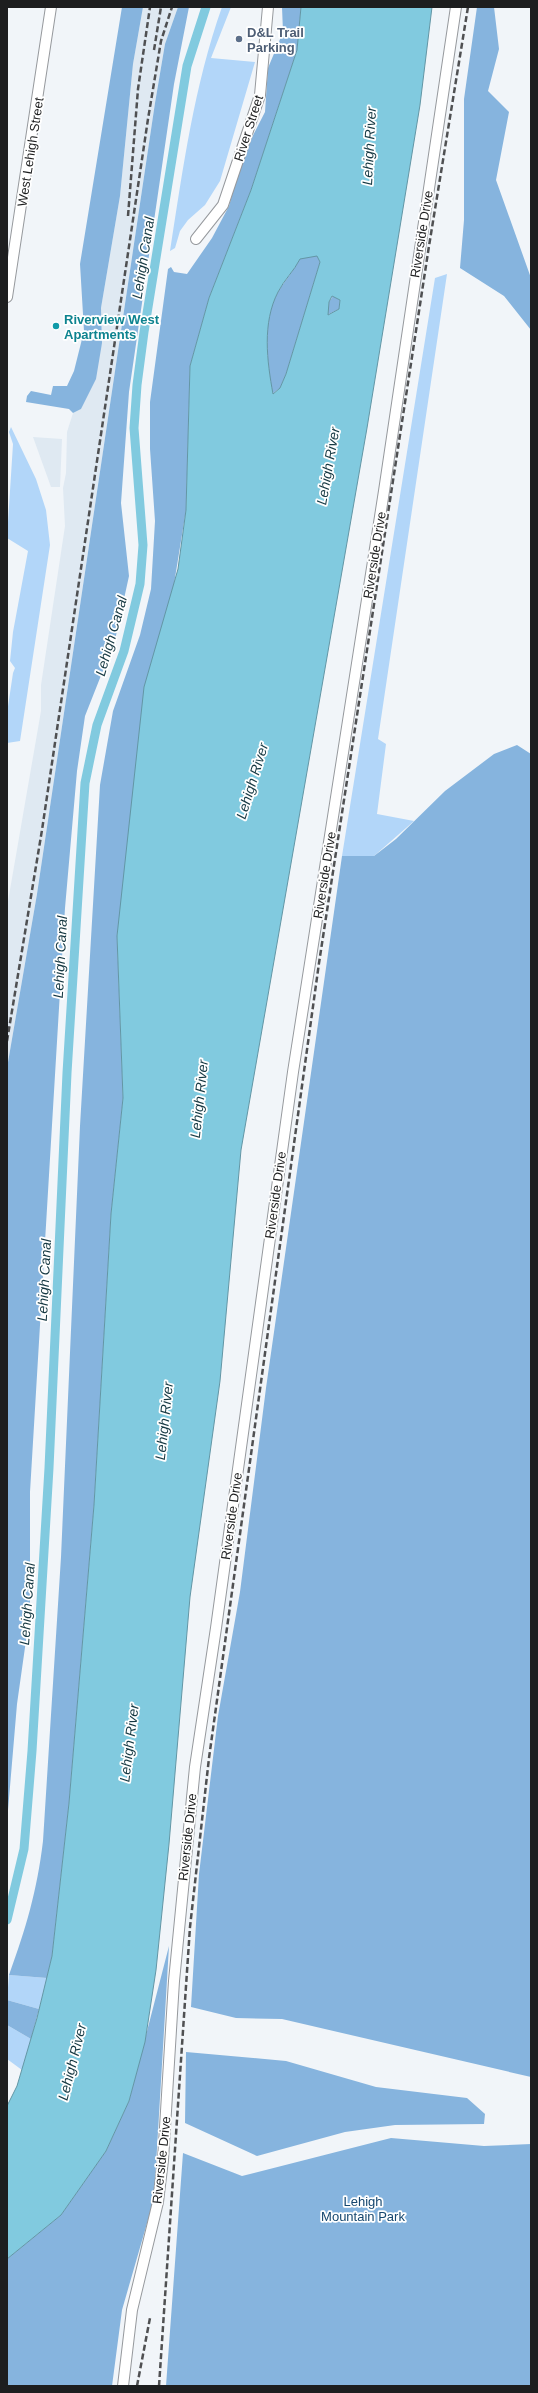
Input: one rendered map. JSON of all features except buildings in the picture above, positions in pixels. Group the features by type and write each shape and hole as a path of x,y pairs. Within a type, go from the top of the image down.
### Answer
{"street":[{"name":"West Lehigh Street","path":"7,297 51,7"},
{"name":"River Street","path":"196,239 223,205 260,95 268,7"},
{"name":"Riverside Drive","path":"123,2386 132,2310 158,2202 169,2083 175,1966 195,1767 216,1628 292,1072 384,491 456,7"}],"shaded area":[{"path":"143,7 178,7 165,44 155,103 37,894 7,1068 7,907 41,711 41,685 65,526 63,488 66,473 67,432 73,413 81,409 102,343 101,308 120,196 133,64"},
{"path":"222,7 231,7 211,58 255,62 220,181 205,205 188,220 180,231 175,248 170,251 190,128 204,67"},
{"path":"447,274 378,739 386,744 377,814 414,821 374,856 342,856 435,278"},
{"path":"11,427 36,479 46,510 50,545 20,741 7,743 7,713 15,668 10,661 13,632 28,551 7,538 13,444 9,432"},
{"path":"33,437 62,439 60,487 51,487"},
{"path":"9,1975 47,1978 39,2009 7,2000"},
{"path":"7,2025 31,2039 22,2070 7,2059"}],"green space":[{"path":"122,7 143,7 133,64 120,196 101,308 102,343 96,379 81,409 73,413 69,409 26,402 27,396 31,391 51,395 53,386 67,386 74,371 84,331 80,264"},
{"path":"178,7 189,7 174,84 129,392 121,503 129,576 115,640 85,716 77,771 65,908 30,1492 30,1612 17,1704 7,1822 7,1068 37,894 155,103 165,44"},
{"path":"282,7 301,7 297,50 251,190 209,298 190,366 186,510 117,936 123,1098 111,1214 94,1505 69,1803 52,1956 47,1978 9,1975 30,1909 38,1876 43,1841 61,1557 80,1126 100,785 113,711 140,635 151,589 155,521 150,449 150,402 168,269 171,267 174,272 187,274 212,238 229,206 243,155 265,112 268,68 283,32"},
{"path":"477,7 494,7 499,49 488,91 509,112 496,180 531,278 531,330 504,296 460,268 464,220 464,99"},
{"path":"317,255 320,262 286,374 280,388 272,394 267,342 269,316 278,292 300,258"},
{"path":"333,296 340,300 339,309 327,315 329,302"},
{"name":"Lehigh Mountain Park","path":"517,745 531,754 531,2077 282,2019 236,2018 191,2007 199,1874 218,1716 240,1592 266,1388 342,856 374,856 396,839 445,791 494,754"},
{"path":"169,1946 154,2199 122,2310 112,2386 7,2386 7,2259 61,2215 106,2151 129,2101"},
{"path":"7,2000 39,2009 31,2039 7,2025"},
{"path":"186,2052 286,2061 376,2087 467,2098 485,2114 484,2124 395,2125 345,2132 257,2156 185,2123"},
{"path":"391,2138 484,2146 531,2144 531,2386 166,2386 183,2153 242,2176"}],"water":[{"name":"Lehigh River","path":"301,7 432,7 420,105 367,428 241,1150 220,1381 190,1597 169,1844 156,1970 145,2042 129,2101 106,2151 61,2215 7,2259 7,2106 17,2086 37,2018 52,1956 69,1803 94,1505 111,1214 123,1098 117,936 144,687 178,569 186,510 190,366 209,298 251,190 297,50","holes":["317,256 320,262 286,374 280,388 273,394 267,342 273,304 280,288 300,259","332,296 340,300 339,309 328,315 329,302"]}],"waterway":[{"name":"Lehigh Canal","path":"7,1920 24,1849 32,1751 49,1468 67,1073 85,783 97,725 124,651 140,584 143,545 134,428 137,385 144,332 187,66 206,7"}],"railway":[{"path":"128,216 138,89 150,7"},
{"path":"154,50 161,7"},
{"path":"7,1041 42,830 148,119 161,41 172,7"},
{"path":"159,2386 190,1927 209,1758 319,963 429,246 468,7"},
{"path":"137,2386 150,2318"}],"place":[{"name":"D&L Trail Parking","path":"239,39"},
{"name":"Riverview West Apartments","path":"56,326"}]}
